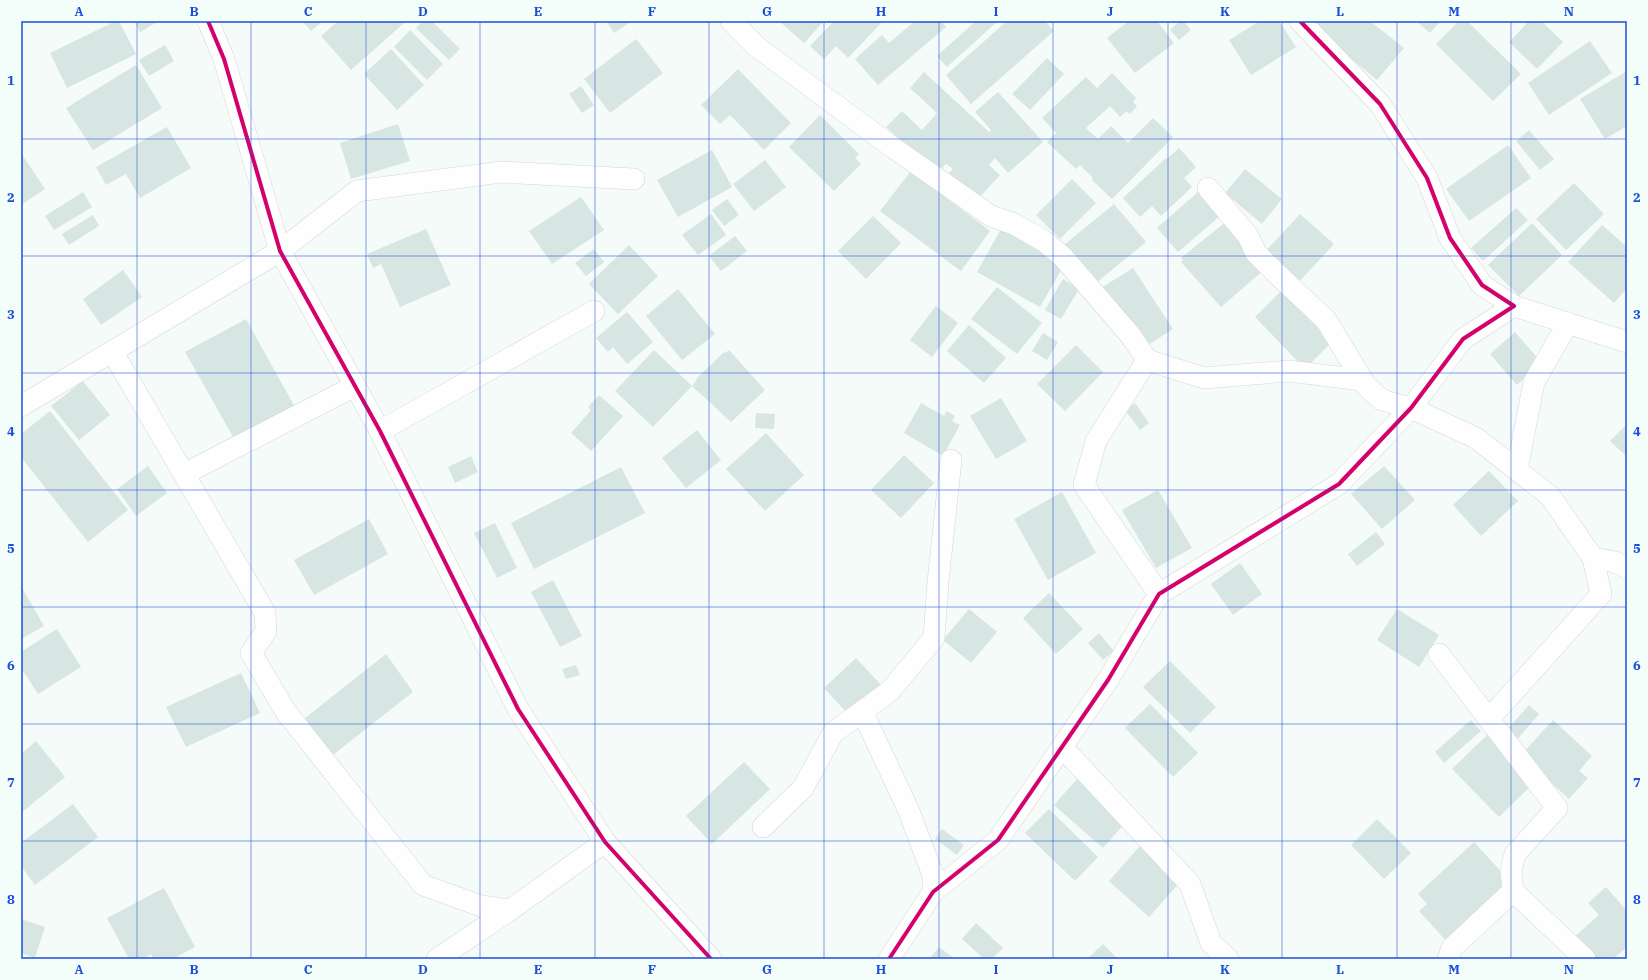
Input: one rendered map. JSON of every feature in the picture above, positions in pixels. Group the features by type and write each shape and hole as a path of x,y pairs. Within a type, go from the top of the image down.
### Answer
{"street":[{"path":"208,21 224,59 280,251 380,431 518,709 605,842 711,959"},
{"path":"731,21 757,47 901,153 991,216 1014,224 1052,247 1063,257 1131,336 1147,360 1204,378 1289,371 1362,380"},
{"path":"1300,21 1380,104 1427,178 1450,238 1482,285 1514,306 1627,342"},
{"path":"21,406 280,251 357,192 501,172 634,179"},
{"path":"1208,188 1248,236 1256,252 1326,320 1366,386 1382,400 1411,408 1476,438 1550,496 1594,558 1601,594 1489,719"},
{"path":"889,959 933,892 998,840 1108,680 1159,594 1339,484 1411,408 1463,339 1514,306"},
{"path":"380,431 594,311"},
{"path":"1517,470 1534,382 1568,323"},
{"path":"112,351 265,613 266,631 250,653 286,712 423,885 481,906 510,910"},
{"path":"1147,360 1096,441 1084,485 1159,594"},
{"path":"184,474 355,386"},
{"path":"763,827 803,788 833,733 890,691 934,638 938,582 951,460"},
{"path":"1594,558 1615,562 1627,568"},
{"path":"1439,654 1557,808 1515,854 1511,871 1513,891 1585,959"},
{"path":"862,712 908,809 933,875 933,892"},
{"path":"1062,747 1190,884 1211,943 1228,959"},
{"path":"438,959 605,842"},
{"path":"1448,959 1452,948 1513,891"}],"building":[{"path":"116,21 119,21 136,54 67,88 50,53"},
{"path":"134,21 159,21 140,32"},
{"path":"302,21 323,21 311,31"},
{"path":"338,21 402,21 404,23 351,70 321,36"},
{"path":"423,21 432,21 460,49 449,60 416,28"},
{"path":"606,21 632,21 614,33"},
{"path":"779,21 824,21 804,43"},
{"path":"834,21 883,21 848,58 836,46 824,59 810,46"},
{"path":"915,21 941,21 946,27 878,85 855,59 882,35 889,43"},
{"path":"976,21 998,21 947,67 937,56"},
{"path":"1007,21 1045,21 1054,31 971,104 946,75"},
{"path":"1129,21 1157,21 1174,43 1135,73 1107,38"},
{"path":"1180,21 1183,21 1191,30 1179,40 1170,30"},
{"path":"1260,21 1279,21 1296,47 1251,75 1229,40"},
{"path":"1312,21 1370,21 1404,48 1377,80 1309,24"},
{"path":"1416,21 1441,21 1430,33"},
{"path":"1459,21 1467,21 1521,74 1493,101 1436,44"},
{"path":"1529,21 1541,21 1563,42 1537,69 1509,42"},
{"path":"410,30 443,64 427,80 394,47"},
{"path":"636,39 663,73 610,113 584,79"},
{"path":"1590,41 1612,73 1549,115 1528,83"},
{"path":"165,45 174,61 149,76 139,60"},
{"path":"391,49 424,85 397,110 364,74"},
{"path":"1047,58 1064,74 1030,110 1012,94"},
{"path":"136,65 162,108 93,150 66,108"},
{"path":"738,69 791,123 764,150 730,115 720,124 701,105"},
{"path":"1627,71 1627,126 1605,139 1580,99"},
{"path":"924,72 989,132 991,130 975,112 998,92 1043,142 1008,173 995,158 989,165 1000,175 978,199 949,173 953,169 946,164 937,174 886,127 902,111 922,130 937,113 910,88"},
{"path":"1112,73 1136,98 1133,102 1137,106 1130,114 1126,111 1120,117 1110,106 1086,128 1098,139 1111,126 1128,143 1153,118 1173,137 1112,199 1092,180 1093,178 1080,165 1076,169 1047,142 1056,133 1042,118 1086,77 1097,88"},
{"path":"581,86 594,105 582,113 569,94"},
{"path":"820,115 859,154 855,158 861,164 834,191 789,147"},
{"path":"398,124 410,161 351,179 340,143"},
{"path":"167,127 191,168 140,198 126,174 106,185 96,167"},
{"path":"1529,130 1554,159 1540,170 1516,141"},
{"path":"1508,145 1531,178 1469,221 1446,189"},
{"path":"1179,148 1196,167 1184,178 1192,187 1161,216 1152,206 1140,217 1123,198"},
{"path":"712,150 732,187 678,217 657,180"},
{"path":"21,153 45,189 21,205"},
{"path":"765,160 786,187 754,211 733,184"},
{"path":"1245,169 1282,199 1262,224 1225,193"},
{"path":"911,171 990,231 961,271 880,211"},
{"path":"1072,179 1096,203 1060,239 1036,215"},
{"path":"1574,183 1604,214 1566,250 1536,219"},
{"path":"83,192 92,207 54,230 45,216"},
{"path":"1198,192 1220,216 1178,252 1157,228"},
{"path":"581,197 604,230 552,264 529,231"},
{"path":"727,199 739,215 724,226 712,210"},
{"path":"1114,204 1146,242 1096,283 1064,245"},
{"path":"1516,208 1528,220 1483,261 1471,248"},
{"path":"711,214 726,235 698,255 682,235"},
{"path":"1300,214 1334,244 1298,283 1264,253"},
{"path":"93,215 99,226 69,245 62,234"},
{"path":"873,216 901,243 866,279 838,251"},
{"path":"1227,221 1265,269 1221,307 1181,262 1183,260 1181,258"},
{"path":"1532,223 1562,255 1519,296 1488,265"},
{"path":"1602,225 1627,247 1627,288 1614,303 1568,262"},
{"path":"426,229 451,285 400,307 381,264 373,268 367,254"},
{"path":"1001,229 1064,265 1040,307 977,272"},
{"path":"735,236 747,251 721,271 709,256"},
{"path":"629,245 658,276 618,314 589,284"},
{"path":"594,249 604,262 586,276 575,263"},
{"path":"1133,268 1173,329 1142,349 1101,288"},
{"path":"123,270 142,297 101,325 83,299"},
{"path":"1063,279 1079,289 1061,319 1045,310"},
{"path":"997,287 1042,323 1017,354 971,319"},
{"path":"678,289 715,334 682,360 646,316"},
{"path":"1281,291 1332,342 1305,369 1255,317"},
{"path":"936,306 958,323 932,357 910,340"},
{"path":"627,312 653,342 627,364 613,347 608,352 596,338"},
{"path":"246,319 296,409 236,442 185,352"},
{"path":"969,325 1006,358 984,383 947,351"},
{"path":"1515,332 1542,363 1517,385 1490,354"},
{"path":"1043,333 1058,342 1047,360 1032,351"},
{"path":"1076,345 1103,372 1065,411 1037,384"},
{"path":"654,350 692,386 653,427 615,391"},
{"path":"729,350 765,390 731,422 692,386 697,380 696,379 724,352 725,353"},
{"path":"83,381 110,415 79,440 51,406"},
{"path":"599,395 623,416 591,451 571,433 591,410 588,407"},
{"path":"1001,398 1027,441 996,459 970,416"},
{"path":"921,403 944,416 947,411 955,416 952,421 960,425 943,456 904,433"},
{"path":"1135,403 1149,423 1140,430 1125,410"},
{"path":"50,411 128,510 88,542 21,457 21,434"},
{"path":"756,413 775,414 774,429 755,428"},
{"path":"1627,424 1627,457 1610,441"},
{"path":"697,430 721,460 686,488 662,458"},
{"path":"766,433 804,475 765,511 726,469"},
{"path":"904,455 934,483 901,518 871,490"},
{"path":"471,456 478,472 455,483 448,467"},
{"path":"148,466 167,493 136,516 117,489"},
{"path":"1384,466 1415,500 1382,529 1351,494"},
{"path":"621,467 645,513 534,569 511,523"},
{"path":"1489,471 1518,501 1481,536 1453,505"},
{"path":"1158,490 1192,548 1156,568 1122,510"},
{"path":"1062,492 1096,553 1048,580 1014,519"},
{"path":"369,519 388,554 314,595 294,560"},
{"path":"495,523 517,568 497,578 474,533"},
{"path":"1376,532 1385,544 1357,566 1348,554"},
{"path":"1240,563 1262,594 1233,615 1211,584"},
{"path":"553,580 582,636 560,647 531,592"},
{"path":"21,586 44,626 21,639"},
{"path":"1049,593 1083,629 1056,654 1023,618"},
{"path":"969,609 997,632 971,663 943,640"},
{"path":"1397,609 1439,635 1419,667 1377,640"},
{"path":"57,629 81,667 38,694 21,668 21,652"},
{"path":"1099,633 1114,651 1103,660 1088,643"},
{"path":"386,654 413,692 329,758 304,719"},
{"path":"856,658 881,685 849,715 824,688"},
{"path":"1170,661 1216,707 1190,733 1143,687"},
{"path":"576,665 580,675 566,679 562,669"},
{"path":"241,673 260,713 186,747 166,707"},
{"path":"1150,704 1198,753 1173,777 1125,728"},
{"path":"1529,705 1539,714 1515,742 1504,733"},
{"path":"1471,720 1481,731 1444,763 1435,752"},
{"path":"1553,720 1592,756 1579,771 1588,778 1569,799 1521,755"},
{"path":"1487,735 1534,783 1499,817 1452,769"},
{"path":"36,741 65,777 21,813 21,754"},
{"path":"744,762 770,789 712,844 686,816"},
{"path":"1078,778 1127,821 1103,848 1054,805"},
{"path":"73,804 98,837 35,885 21,866 21,843"},
{"path":"1049,809 1098,857 1075,881 1025,833"},
{"path":"1377,819 1411,853 1384,879 1351,845"},
{"path":"942,829 964,845 957,855 935,839"},
{"path":"1474,842 1507,878 1510,889 1450,945 1419,911 1427,904 1418,894"},
{"path":"1140,846 1180,882 1149,917 1109,881"},
{"path":"1606,887 1627,911 1627,947 1613,959 1592,959 1573,938 1599,915 1588,903"},
{"path":"164,888 195,947 173,959 154,959 151,954 142,959 129,959 107,918"},
{"path":"21,919 45,927 35,958 21,953"},
{"path":"976,923 1003,948 992,959 984,959 962,939"},
{"path":"1103,944 1118,959 1087,959"},
{"path":"939,947 955,959 929,959"}],"cycle path":[{"path":"208,21 224,59 280,251 380,431 518,709 605,842 711,959"},
{"path":"889,959 933,892 998,840 1108,680 1159,594 1339,484 1411,408 1463,339 1514,306 1482,285 1450,238 1427,178 1380,104 1300,21"}]}
